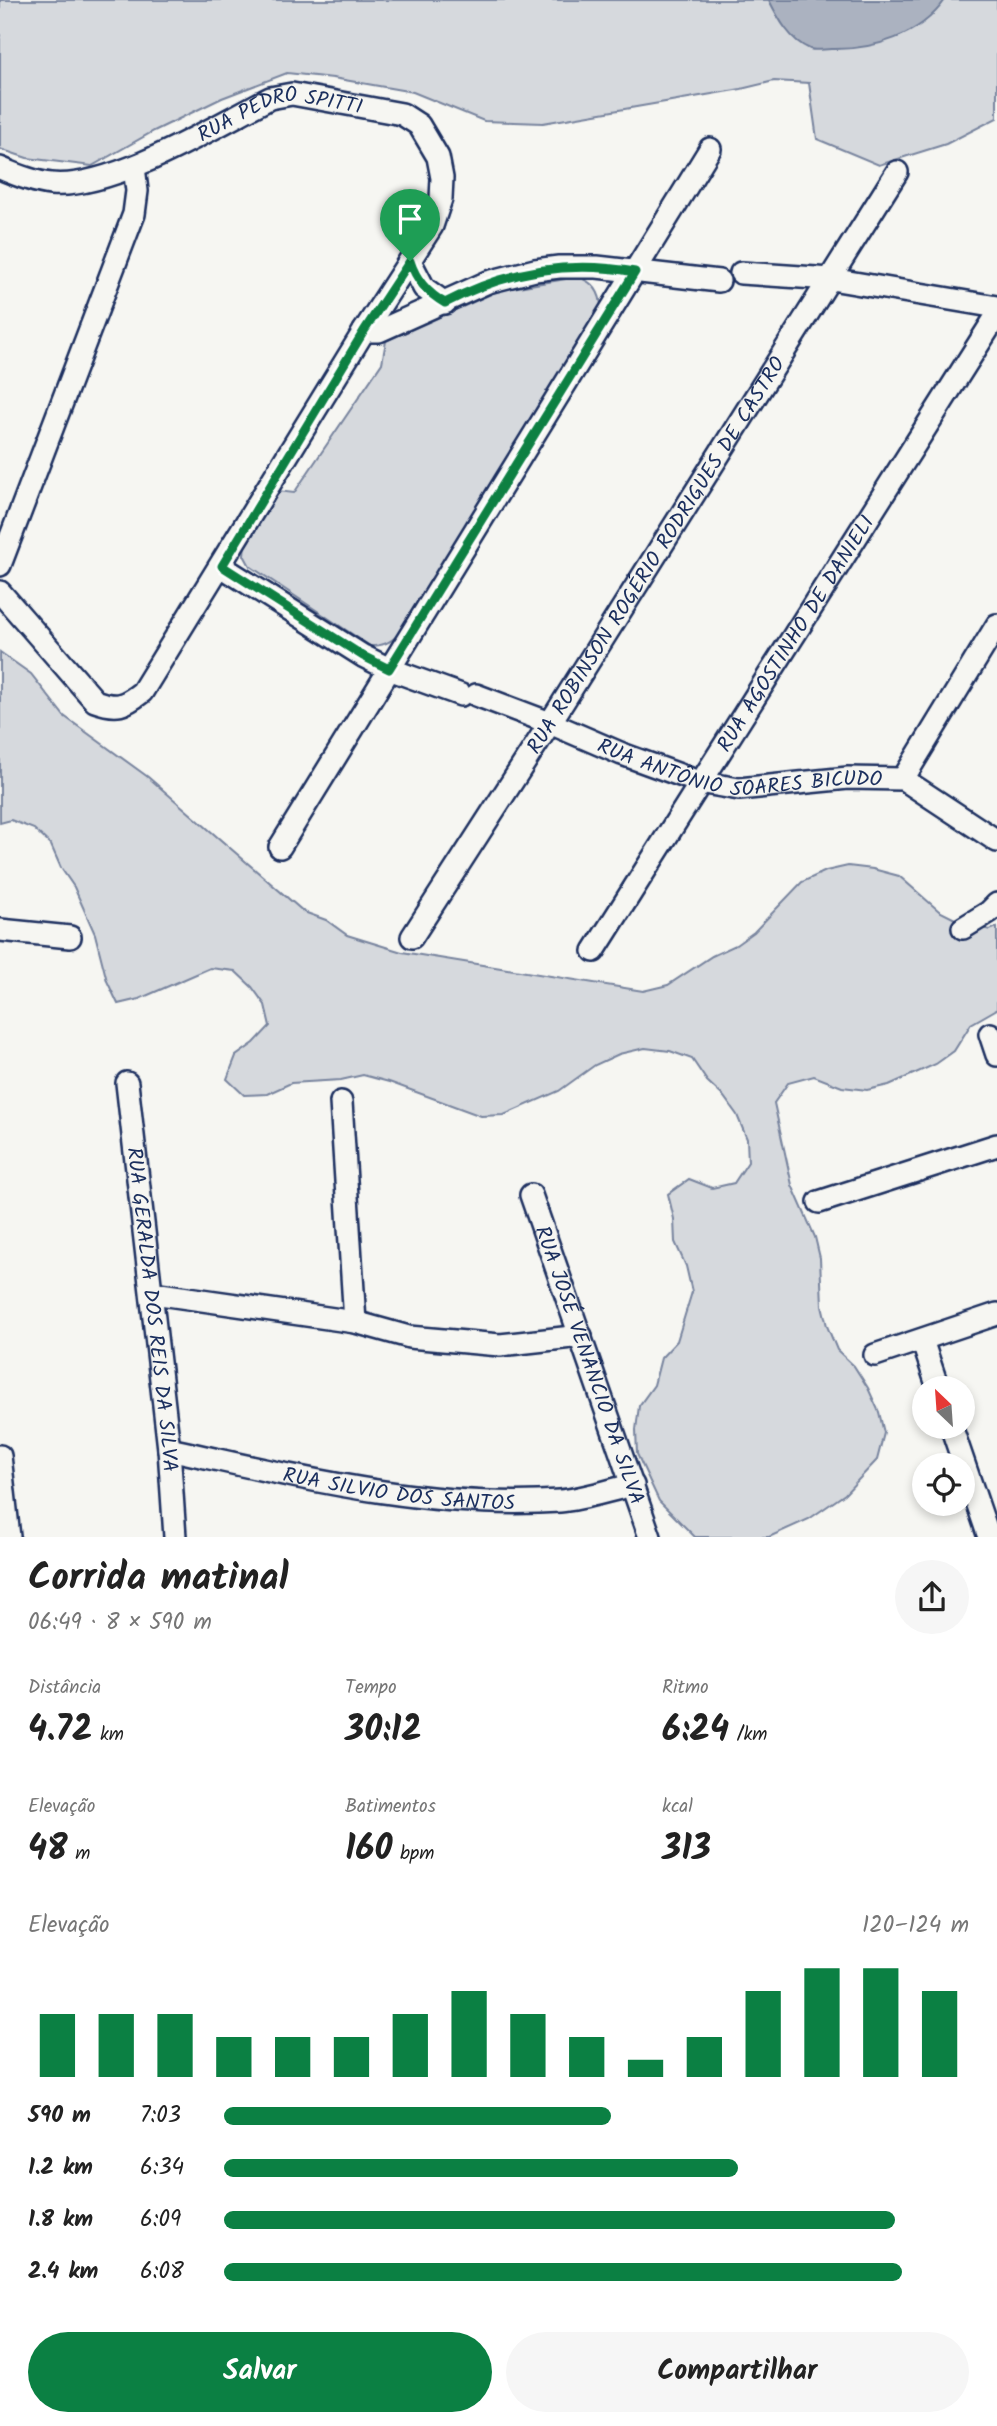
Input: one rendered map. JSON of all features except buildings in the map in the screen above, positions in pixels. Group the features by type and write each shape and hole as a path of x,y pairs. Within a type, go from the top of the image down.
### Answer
{"street":[{"name":"RUA PEDRO SPITTI","path":"0,168 52,184 92,181 134,167 270,99 292,94 401,114 419,125 429,139 438,158 442,178 441,199 432,226 364,331 222,566 142,692 128,703 111,707 95,701 0,592"},
{"path":"279,847 710,149"},
{"path":"0,565 134,214 137,191 134,167"},
{"name":"RUA ROBINSON ROGÉRIO RODRIGUES DE CASTRO","path":"412,937 897,172"},
{"path":"410,261 424,288 445,303"},
{"path":"364,331 379,331 488,282 535,270 578,266 719,281"},
{"path":"741,273 831,279 997,307"},
{"name":"RUA AGOSTINHO DE DANIELI","path":"594,951 997,315"},
{"name":"RUA ANTÔNIO SOARES BICUDO","path":"222,566 363,656 389,669 550,723 622,754 699,782 739,789 848,778 903,779 997,842"},
{"path":"903,779 997,625"},
{"path":"963,928 997,904"},
{"path":"0,930 69,937"},
{"path":"990,1034 997,1055"},
{"name":"RUA GERALDA DOS REIS DA SILVA","path":"127,1083 153,1293 175,1537"},
{"path":"341,1102 355,1322"},
{"path":"819,1202 997,1145"},
{"name":"RUA JOSÉ VENÂNCIO DA SILVA","path":"531,1195 650,1537"},
{"path":"153,1293 355,1322 409,1337 500,1345 581,1336"},
{"path":"875,1355 997,1314"},
{"path":"922,1340 935,1376"},
{"path":"955,1439 989,1537"},
{"name":"RUA SILVIO DOS SANTOS","path":"169,1448 284,1474 404,1495 478,1502 562,1501 633,1485"},
{"path":"0,1456 9,1537"}],"shaded area":[{"path":"0,0 997,0 997,118 946,144 879,165 817,139 809,83 774,81 543,123 484,121 413,92 287,73 222,98 154,131 92,166 27,158 0,149"},
{"path":"769,0 945,0 923,23 894,38 863,47 817,50 803,45 791,35"},
{"path":"578,277 595,288 600,297 601,308 396,637 386,643 370,646 250,566 244,555 245,543 278,491 294,493 382,363 386,341 500,290"},
{"path":"0,652 31,674 64,716 148,777 304,912 326,920 347,935 402,952 643,991 668,985 712,956 736,945 754,932 802,882 826,871 848,866 899,876 939,911 963,923 990,930 997,927 997,1009 971,1024 954,1051 936,1064 889,1085 867,1090 842,1087 814,1076 788,1083 774,1103 792,1185 815,1237 820,1258 822,1305 827,1326 837,1350 854,1366 868,1388 879,1412 884,1433 877,1460 845,1494 809,1519 769,1537 695,1537 659,1501 637,1454 639,1406 654,1385 661,1358 677,1341 692,1292 686,1266 675,1242 674,1219 668,1194 689,1179 712,1188 734,1183 748,1162 747,1139 737,1115 692,1059 670,1051 645,1048 619,1054 595,1065 559,1091 504,1115 481,1116 363,1075 341,1080 291,1083 267,1094 244,1095 227,1079 236,1056 254,1043 270,1026 265,1005 252,987 235,971 210,968 139,999 118,1004 107,981 95,934 51,845 34,829 11,820 0,823"}],"route":[{"path":"410,261 424,288 445,303 488,282 535,270 578,266 635,272 389,669 363,656 222,566 364,331 410,261"}]}
